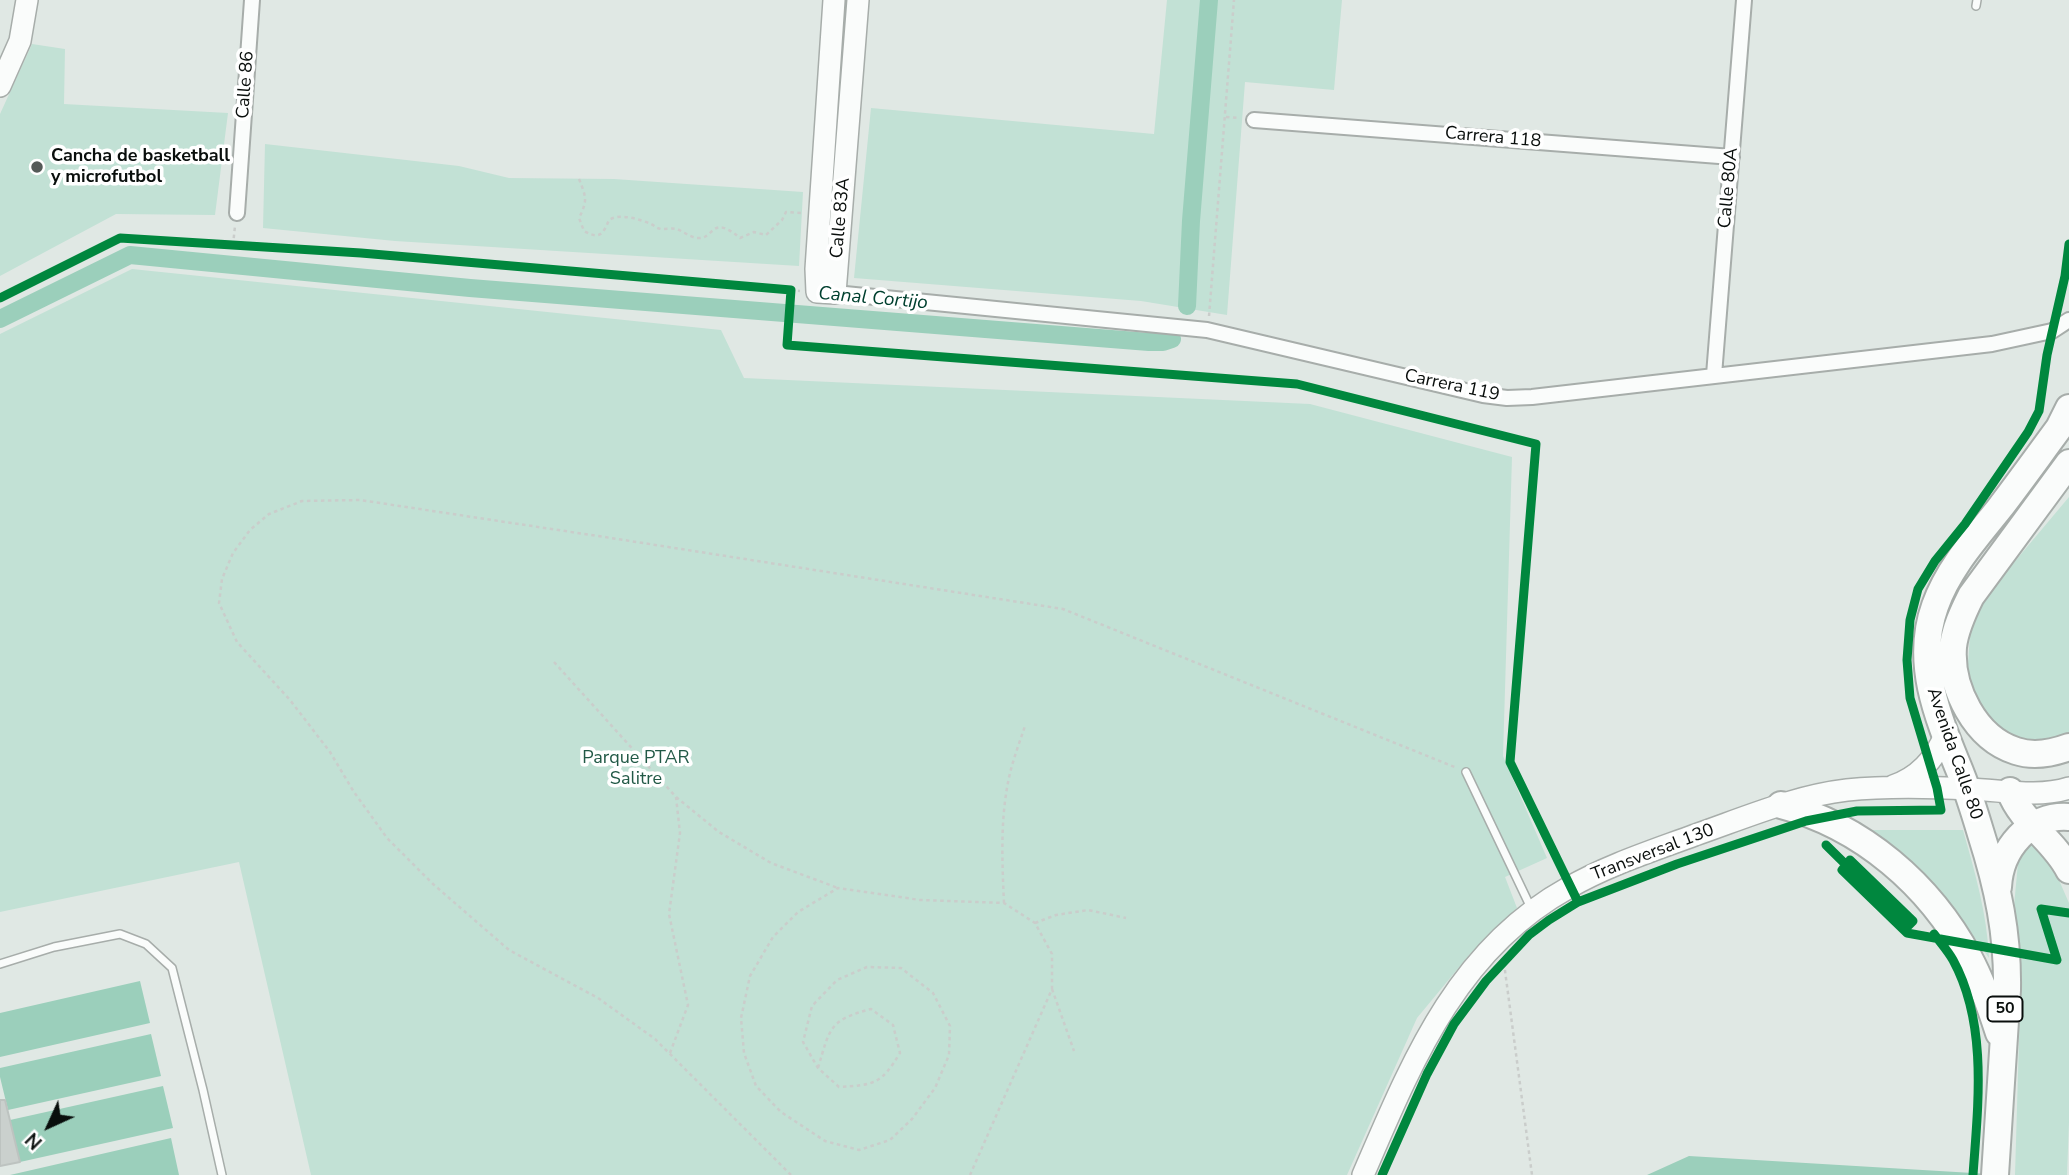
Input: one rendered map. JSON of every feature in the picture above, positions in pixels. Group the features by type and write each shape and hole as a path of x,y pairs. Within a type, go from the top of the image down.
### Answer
{"highway":[{"name":"Avenida Calle 80","path":"1998,888 1931,689 1926,667 1928,627 1941,590 1961,558 2059,428 2069,408"},
{"name":"Avenida Calle 80","path":"2069,463 1971,596 1961,616 1953,647 1955,678 1961,698 1984,730 2000,744 2028,754 2055,752 2069,747"},
{"path":"2010,791 2020,812 2053,845 2069,870"},
{"path":"1781,804 1803,810 1847,831 1896,866 1917,886 1937,909 1970,958 1983,986 2003,1045"},
{"path":"1998,888 1998,876 2014,842 2033,825 2047,819 2069,817"},
{"name":"50","path":"1995,1175 2007,961 1998,888"}],"main road":[{"path":"0,86 20,41 27,0"},
{"name":"Calle 83A","path":"834,0 816,269 817,292 835,293 858,0"},
{"name":"Transversal 130","path":"1885,789 1898,785 1920,771 1936,753 1945,735"},
{"name":"Transversal 130","path":"1363,1175 1407,1074 1443,1008 1489,949 1532,911 1564,890 1610,868 1781,804 1846,791 1966,789 2034,793 2069,788"}],"street":[{"name":"Calle 86","path":"237,212 252,0"},
{"name":"Calle 80A","path":"1713,375 1744,0"},
{"name":"Carrera 118","path":"1254,120 1732,157"},
{"name":"Carrera 119","path":"835,293 1208,330 1470,392 1507,398 1992,344 2052,331 2069,320"}],"lane":[{"path":"1466,772 1532,911"},
{"path":"0,964 54,947 120,934 146,944 172,968 222,1175"}],"path":[{"path":"1208,330 1234,0"},
{"path":"579,179 586,200 579,218 584,231 594,235 603,233 609,220 615,216 634,219 660,229 678,229 699,238 720,227 730,229 740,238 754,232 766,235 786,212 818,216"},
{"path":"220,244 246,246"},
{"path":"778,289 792,290 791,300"},
{"path":"791,1175 655,1039 598,998 509,950 433,884 387,838 330,752 290,700 237,642 219,603 222,579 233,552 250,530 269,514 302,502 360,500 1063,609 1466,772"},
{"path":"554,662 676,797 719,832 771,863 838,888 920,900 1004,903 1035,923 1052,954 1052,989 1074,1051"},
{"path":"1004,903 1001,847 1003,811 1010,773 1025,726"},
{"path":"670,1054 688,1005 669,914 680,833 676,797"},
{"path":"1826,845 1844,863 1853,872 1862,881 1908,926 1913,921 1850,860 1842,870 1907,933 2057,960 2041,909 2069,913"},
{"path":"1849,846 1925,923 1948,952"},
{"path":"818,1068 828,1033 846,1015 871,1009 893,1025 900,1053 887,1073 867,1085 839,1087 818,1068 803,1042 812,1006 838,980 867,967 901,968 933,993 950,1026 949,1055 935,1088 912,1119 890,1140 859,1150 825,1142 781,1112 756,1086 744,1052 741,1018 750,976 773,937 798,912 838,888"},
{"path":"1035,923 1056,915 1088,910 1126,918"},
{"path":"1495,971 1512,953"},
{"path":"1504,961 1532,1175"},
{"path":"970,1175 1052,989"}],"green space":[{"path":"1167,0 1342,0 1334,90 1245,82 1227,315 1141,301 854,278 871,108 1154,134"},
{"path":"32,44 65,49 64,104 228,113 215,215 116,214 0,276 0,114"},
{"path":"265,144 459,166 509,178 614,179 803,192 799,266 395,241 263,228"},
{"name":"Parque PTAR Salitre","path":"132,269 721,330 744,378 1310,404 1512,457 1503,756 1547,858 1505,877 1517,908 1470,954 1417,1018 1347,1175 311,1175 239,862 0,912 0,334"},
{"path":"2069,497 2069,736 2029,744 1985,721 1967,678 1970,634 1973,618 1995,585"},
{"path":"1864,830 1963,830 1983,909 1989,958 1962,920 1934,888"},
{"path":"2034,842 2055,871 2069,903 2067,1175 2015,1175 2021,972 2014,906 2018,863 2022,853"}],"shaded area":[{"path":"140,981 150,1023 0,1057 0,1013"},
{"path":"151,1034 161,1076 8,1110 0,1068"},
{"path":"163,1086 173,1128 20,1162 10,1120"},
{"path":"171,1138 179,1175 10,1175"},
{"path":"1689,1156 2006,1175 1647,1175"}],"building":[{"path":"0,1100 5,1100 20,1162 0,1166"}],"waterway":[{"name":"Canal Cortijo","path":"1187,306 1191,221 1209,0"},
{"name":"Canal Cortijo","path":"0,319 130,255 470,288 1149,342 1172,339"}],"cycle path":[{"path":"0,298 120,238 361,253 791,290 787,345 1297,384 1536,444 1510,762 1578,902"},
{"path":"1382,1175 1427,1074 1454,1024 1486,981 1529,935 1549,920 1578,902 1677,864 1806,821 1857,811 1941,810 1910,698 1907,660 1910,620 1918,589 1935,561 1965,524 2028,432 2039,411 2069,244"},
{"path":"1826,845 1908,926 1913,921 1850,860 1842,870 1907,933 2057,960 2041,909 2069,913"},
{"path":"1934,934 1953,960 1972,1011 1978,1065 1973,1175"}],"place":[{"name":"Cancha de basketball y microfutbol","path":"37,167"}]}
